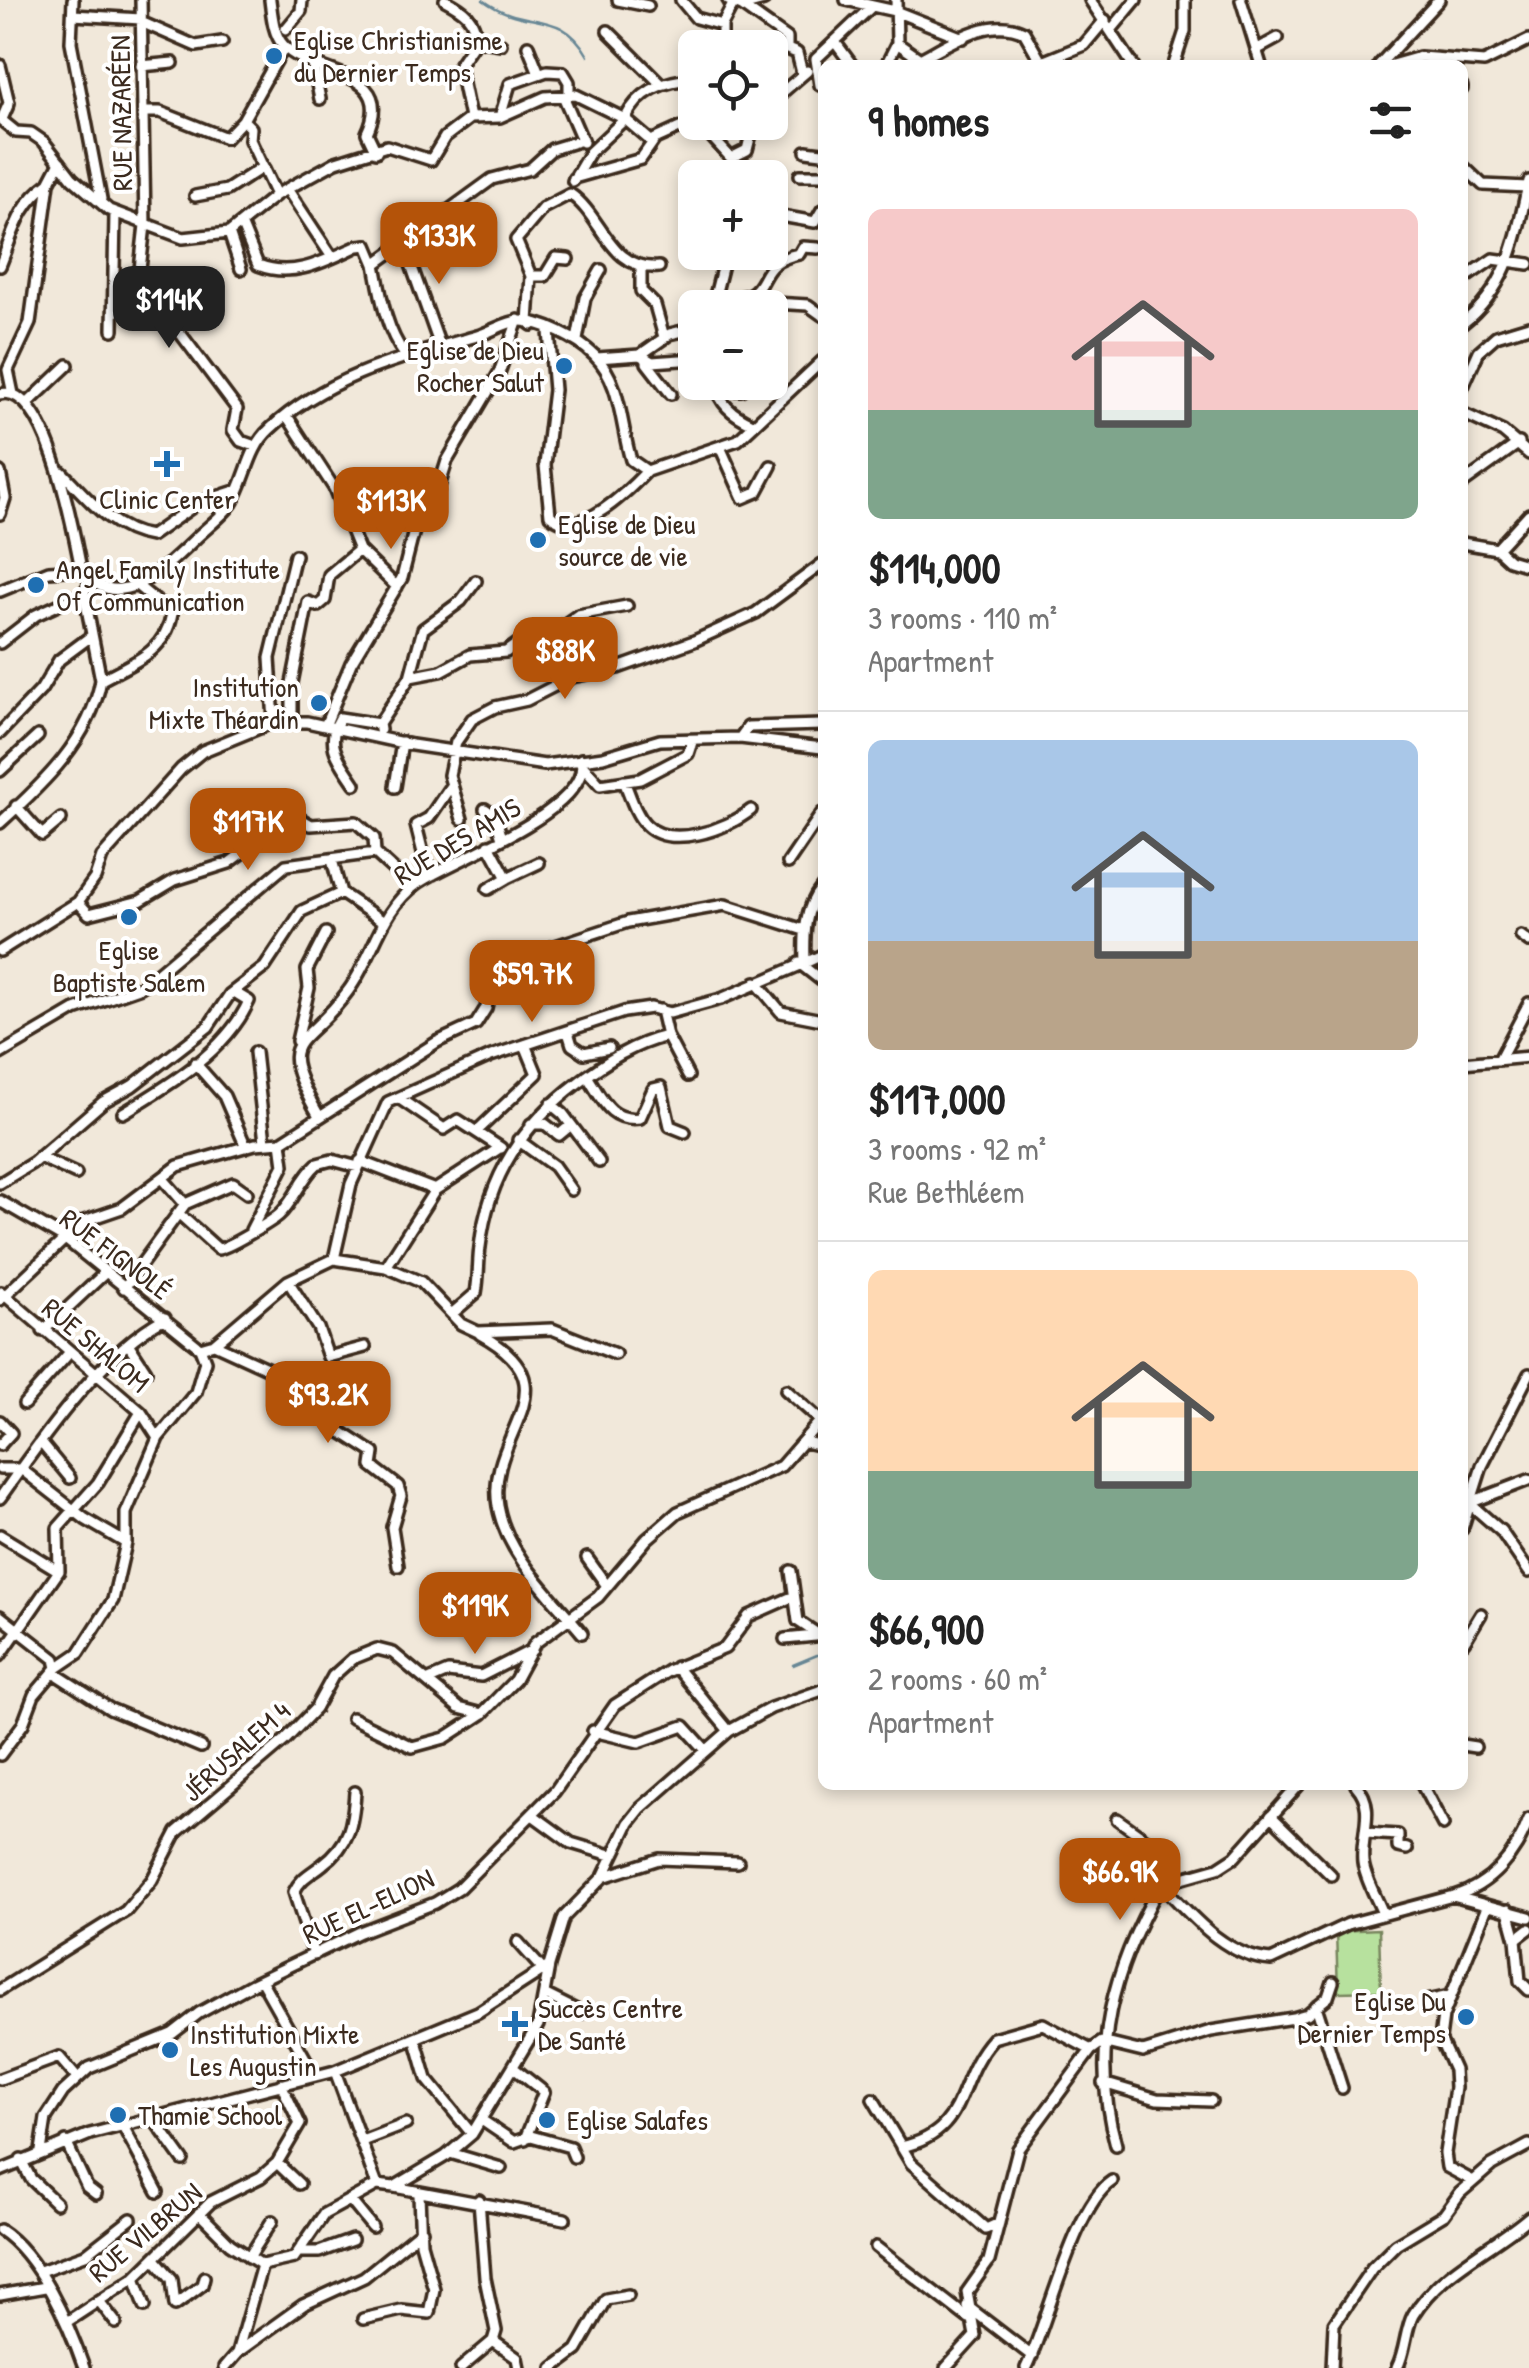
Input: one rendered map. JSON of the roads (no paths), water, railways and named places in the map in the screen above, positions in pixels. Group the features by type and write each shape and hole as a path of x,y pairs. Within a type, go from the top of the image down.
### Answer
{"street":[{"path":"73,0 71,42 101,200"},
{"name":"RUE NAZARÉEN","path":"141,0 145,225 139,278 238,409 233,430 241,441 255,446"},
{"path":"270,0 277,35 284,47 313,64 350,75 366,88 372,111 367,133 376,152"},
{"path":"286,29 301,11 302,0"},
{"path":"444,0 467,12 475,25 476,40 459,64 470,118"},
{"path":"618,0 648,6"},
{"path":"681,0 696,18 722,25"},
{"path":"734,3 764,0"},
{"path":"846,0 870,8 896,6 963,38"},
{"path":"1090,0 1130,60"},
{"path":"1100,0 1106,22"},
{"path":"1052,60 1084,45 1136,0"},
{"path":"1176,60 1186,32 1185,0"},
{"path":"1241,0 1259,60"},
{"path":"1384,60 1439,0"},
{"path":"722,30 734,3"},
{"path":"734,3 787,38 786,48 796,53 802,72 788,92"},
{"path":"888,60 897,42 896,6"},
{"path":"818,79 816,59 870,8"},
{"path":"73,15 141,21 196,46 222,42"},
{"path":"897,42 920,59 995,25 1017,28 1030,37 1041,60"},
{"path":"608,31 660,82"},
{"path":"1468,63 1497,58 1524,42 1529,31"},
{"path":"1256,50 1274,36"},
{"path":"476,40 501,44"},
{"path":"835,42 848,60"},
{"path":"528,46 539,73"},
{"path":"144,112 160,112 226,138 243,120 284,47"},
{"path":"141,66 173,64"},
{"path":"313,64 320,99"},
{"path":"0,65 9,103 1,119 16,132 31,133 44,142 60,162 116,213 182,238 229,233 276,195 336,162 387,146 431,160 446,137 470,118 500,117 545,98 566,96 624,119 652,142"},
{"path":"802,72 815,70"},
{"path":"500,117 510,84 539,73 563,72 569,82 566,96 590,152"},
{"path":"532,325 531,276 516,240 543,208 570,194 574,178 590,152 631,107 660,82 678,80"},
{"path":"243,120 251,128 250,140 276,195"},
{"path":"574,178 641,159 652,142 678,130"},
{"path":"375,264 492,178 530,169 552,149 582,140"},
{"path":"714,140 731,158 748,148 750,140"},
{"path":"806,151 818,152"},
{"path":"13,394 8,370 30,323 50,183 60,162"},
{"path":"195,196 228,190 263,167"},
{"path":"1468,170 1482,185 1528,184 1510,262 1493,296 1468,319"},
{"path":"800,175 818,175"},
{"path":"0,266 14,222 31,197 50,183"},
{"path":"287,189 332,257"},
{"path":"570,194 580,200 614,251 641,268 660,267"},
{"path":"114,330 116,213"},
{"path":"788,217 815,222 818,217"},
{"path":"242,226 258,266 276,272 300,271 367,245 389,326 405,355"},
{"path":"229,233 241,269"},
{"path":"404,245 440,346"},
{"path":"758,290 776,260 799,254 803,247 818,248"},
{"path":"531,276 545,276 556,258 568,258"},
{"path":"1468,276 1489,260 1529,264"},
{"path":"641,268 641,292 656,304 664,337"},
{"path":"576,340 585,298 601,270"},
{"path":"788,306 808,305 818,312"},
{"path":"0,394 13,394 26,404 60,470 82,569 90,581 124,590 139,587 229,506 255,446 286,416 350,377 405,355 518,320 576,340 598,358 615,389 632,460 647,470"},
{"path":"355,784 332,750 330,727 351,664 397,587 408,563 419,511 438,490 448,461 499,373 518,320"},
{"path":"1468,375 1478,351 1496,336 1528,330"},
{"path":"549,331 554,378 545,465 550,515 568,522 591,517 647,470 738,440 818,365"},
{"path":"642,358 664,337 678,333"},
{"path":"598,358 678,359"},
{"path":"642,358 671,394"},
{"path":"26,404 68,366"},
{"path":"720,400 733,414 753,424"},
{"path":"286,416 334,488 359,550 397,587"},
{"path":"1468,417 1519,443 1529,454"},
{"path":"1468,480 1519,443"},
{"path":"721,448 743,498 757,492 771,466"},
{"path":"60,470 90,496 103,515 129,534 151,536 198,504 238,490"},
{"path":"0,472 1,508"},
{"path":"1498,549 1529,514"},
{"path":"1468,544 1498,549 1509,560 1529,566"},
{"path":"292,721 292,684 308,602 318,606 325,600 329,574 359,550"},
{"path":"274,722 270,658 295,555"},
{"path":"434,874 424,857 416,825 430,818 450,787 452,752 464,727 484,712 528,700 572,677 618,668 694,642 756,613 818,567"},
{"path":"0,592 49,570 82,569"},
{"path":"378,738 379,724 410,677 423,629 461,600 476,580"},
{"path":"0,823 72,750 101,680 84,593 90,581"},
{"path":"101,680 147,657 169,631 172,614 139,587"},
{"path":"0,642 36,615 84,593"},
{"path":"410,677 442,671 470,655 506,652 531,634 562,626 578,615 627,606"},
{"path":"0,733 41,690 59,660 90,637"},
{"path":"330,727 340,718 379,724"},
{"path":"0,951 78,902 95,878 102,856 181,769 203,751 274,722 330,727 452,752 545,765 582,763 660,740 740,738 818,748"},
{"path":"740,738 748,727 818,724"},
{"path":"0,772 38,736"},
{"path":"395,787 402,742"},
{"path":"582,763 600,785 624,781 670,766 688,754 692,742"},
{"name":"RUE DES AMIS","path":"298,1041 353,984 382,920 417,884 560,803 582,763"},
{"path":"624,781 640,818 649,830 666,838 728,824 750,810"},
{"path":"450,787 459,800 462,818"},
{"path":"16,806 42,835 61,819"},
{"path":"484,809 496,816 502,838"},
{"path":"78,902 89,914 140,901 175,880 229,863 294,815 311,825 356,822 374,838 375,853 398,874 417,884"},
{"path":"788,864 818,819"},
{"path":"489,845 506,878"},
{"path":"0,1054 75,1010 142,987 286,865 375,853"},
{"path":"332,860 341,892 382,920"},
{"path":"488,889 539,863"},
{"path":"0,1183 39,1157 103,1102 132,1086 208,1028 234,992 264,967 302,911 341,892"},
{"path":"802,962 810,901 818,892"},
{"path":"2,1295 84,1221 122,1208 178,1166 265,1142 281,1142 437,1042 476,1024 486,1008 491,984 543,950 628,922 724,906 804,930"},
{"path":"319,1116 294,1067 310,988 309,964 326,933"},
{"path":"543,950 556,968"},
{"path":"388,1102 452,1070 624,1012 670,1013 721,999 818,956"},
{"path":"802,962 818,977"},
{"path":"756,982 780,1012 818,1019"},
{"path":"123,1113 196,1064 244,1011 248,998 234,992"},
{"path":"1498,1060 1529,1003"},
{"path":"660,1010 666,1036 688,1076"},
{"path":"568,1032 572,1046 584,1053 608,1048"},
{"path":"454,1312 476,1293 485,1219 515,1144 550,1104 586,1076 632,1046 666,1036"},
{"path":"477,1131 537,1074 526,1047"},
{"path":"255,1052 265,1142"},
{"path":"597,1052 602,1065"},
{"path":"1468,1062 1529,1058"},
{"path":"196,1064 224,1096 246,1147"},
{"path":"586,1076 605,1107 614,1115 634,1119 640,1118 653,1089 661,1087 666,1092 670,1126 685,1132"},
{"path":"374,1081 388,1102"},
{"path":"400,1099 444,1129 458,1120 498,1149"},
{"path":"334,1258 359,1164 388,1102"},
{"path":"550,1104 572,1124 599,1162"},
{"path":"531,1124 545,1124 559,1134 572,1124"},
{"path":"252,1230 284,1165 281,1142"},
{"path":"386,1267 435,1190 498,1149 515,1144 554,1166 571,1190"},
{"path":"39,1157 76,1174"},
{"path":"178,1213 218,1250 231,1248 252,1230 280,1215 317,1164 332,1160 359,1164 435,1190"},
{"path":"164,1180 186,1204"},
{"path":"124,1288 186,1204 233,1182 246,1193"},
{"name":"RUE FIGNOLÉ","path":"0,1201 64,1238 200,1348"},
{"path":"0,1755 24,1724 34,1695 79,1653 113,1600 126,1543 126,1513 158,1438 196,1392 205,1362 200,1348 214,1344 288,1281 334,1258 386,1267 422,1282 454,1312 461,1324 503,1346 518,1364 526,1386 525,1412 497,1466 498,1506 506,1529 543,1588 582,1633"},
{"path":"43,1330 106,1272"},
{"path":"288,1281 318,1328 328,1358 366,1347"},
{"name":"RUE SHALOM","path":"2,1295 141,1412 158,1438"},
{"path":"0,1498 98,1373 164,1318"},
{"path":"478,1332 564,1330 615,1354"},
{"path":"214,1344 307,1393 333,1416 332,1426 374,1454 372,1466 398,1486 401,1496 392,1527 398,1566"},
{"path":"129,1345 146,1371"},
{"path":"24,1404 70,1352"},
{"path":"1468,1509 1487,1455 1529,1374"},
{"path":"786,1390 818,1417"},
{"path":"0,1656 59,1571 58,1528 98,1482 141,1412"},
{"path":"0,1421 11,1433 0,1445"},
{"path":"430,1680 441,1673 480,1676 532,1650 607,1586 678,1512 780,1466 818,1425"},
{"path":"805,1442 818,1445"},
{"path":"42,1444 70,1478"},
{"path":"0,1469 20,1469 73,1510 126,1543"},
{"path":"1470,1503 1529,1480"},
{"path":"1470,1503 1501,1531 1529,1572"},
{"path":"0,1534 59,1571"},
{"path":"587,1558 607,1586"},
{"path":"791,1571 798,1621 818,1636"},
{"name":"RUE EL-ELION","path":"40,2152 46,2118 89,2068 172,2034 199,2013 260,1980 435,1904 459,1888 534,1816 615,1705 676,1667 725,1648 749,1616 792,1597"},
{"path":"1468,1634 1480,1614"},
{"path":"0,1616 55,1660 56,1671 110,1709 201,1746"},
{"path":"785,1640 818,1637"},
{"name":"JÉRUSALEM 4","path":"0,1990 126,1911 152,1880 158,1860 178,1832 284,1742 316,1709 333,1676 352,1659 377,1649 393,1654 430,1680 459,1708 482,1714"},
{"path":"352,1718 412,1747 445,1738 482,1714 515,1680 532,1650"},
{"path":"676,1667 729,1730"},
{"path":"394,2187 450,2153 483,2121 538,2025 546,1995 546,1968 564,1917 603,1877 611,1855 641,1808 692,1766 704,1748 729,1730 771,1708 818,1691"},
{"path":"593,1731 639,1742 684,1726 704,1748"},
{"path":"1468,1745 1475,1747"},
{"path":"1116,2145 1103,2083 1102,2042 1123,1967 1161,1884 1218,1868 1235,1857 1294,1790"},
{"path":"1360,1790 1366,1799 1363,1863 1384,1914"},
{"path":"1425,1790 1443,1825"},
{"path":"314,1955 294,1892 299,1880 326,1863 350,1834 355,1792"},
{"path":"534,1816 570,1844 611,1855"},
{"path":"1271,1816 1330,1876"},
{"path":"1118,1819 1148,1842 1175,1878"},
{"path":"1161,1884 1217,1937 1258,1959 1271,1960 1384,1914 1453,1896 1489,1879 1521,1839 1529,1819"},
{"path":"1366,1833 1398,1835 1398,1847 1407,1848"},
{"path":"603,1877 659,1859 738,1862"},
{"path":"1453,1896 1529,1917"},
{"path":"1473,2181 1447,2167 1445,2152 1454,2070 1440,2039 1450,1996 1487,1907"},
{"path":"1508,1910 1516,1938 1520,1981 1529,1990"},
{"path":"1516,1938 1529,1929"},
{"path":"518,1942 546,1968"},
{"path":"0,2170 66,2142 336,2071 478,2012 546,1968"},
{"path":"260,1980 314,2074"},
{"path":"1102,2042 1144,2052 1211,2030 1293,2018 1328,1997 1333,1982"},
{"path":"546,1995 582,2013"},
{"path":"1427,2001 1450,1996"},
{"path":"1316,2006 1342,2088"},
{"path":"901,2147 927,2142 946,2125 979,2056 993,2038 1043,2024 1092,2050"},
{"path":"416,2040 427,2079 472,2134"},
{"path":"968,2318 967,2292 989,2261 1018,2149 1102,2042"},
{"path":"0,2080 59,2057 78,2078"},
{"path":"515,2069 544,2092 525,2139"},
{"path":"336,2071 377,2185"},
{"path":"1103,2083 1157,2099 1211,2101"},
{"path":"281,2084 300,2124 277,2163 299,2184"},
{"path":"874,2100 924,2177 986,2228 1000,2223"},
{"path":"152,2117 183,2160"},
{"path":"483,2121 505,2138 532,2136 570,2147 574,2157"},
{"path":"362,2140 406,2124"},
{"path":"122,2126 158,2192"},
{"path":"66,2142 87,2188 96,2194"},
{"path":"1332,2368 1334,2324 1372,2268 1396,2244 1444,2214 1473,2181 1529,2146"},
{"path":"450,2153 501,2168"},
{"path":"20,2160 31,2180 56,2203"},
{"name":"RUE VILBRUN","path":"68,2321 135,2277 199,2213 277,2163"},
{"path":"1026,2368 1083,2219 1096,2195 1112,2181"},
{"path":"199,2213 262,2266 294,2258 324,2214 377,2185 478,2200 565,2219"},
{"path":"363,2319 400,2310 429,2312 434,2289 419,2194"},
{"path":"461,2368 493,2341 497,2325 485,2276 478,2200"},
{"path":"351,2201 372,2226"},
{"path":"40,2270 86,2255 131,2218"},
{"path":"1397,2368 1411,2318 1442,2281 1529,2218"},
{"path":"249,2257 272,2221"},
{"path":"0,2230 40,2270 45,2287 68,2321 84,2368"},
{"path":"224,2368 237,2353 303,2304 364,2276 422,2230"},
{"path":"299,2252 320,2252 352,2240"},
{"path":"876,2246 974,2320 975,2336 946,2368"},
{"path":"155,2259 172,2279 175,2305 202,2286 204,2278"},
{"path":"237,2353 262,2266"},
{"path":"135,2277 145,2306"},
{"path":"0,2296 45,2287"},
{"path":"553,2368 577,2350 606,2298 628,2295"},
{"path":"99,2301 116,2322"},
{"path":"967,2306 1032,2356"},
{"path":"493,2341 517,2358 519,2368"}],"waterway":[{"path":"483,0 499,10 566,31 588,56"},
{"path":"793,1665 818,1655"},
{"path":"0,2177 10,2172"}],"place":[{"name":"Eglise Christianisme du Dernier Temps","path":"274,56"},
{"name":"Eglise de Dieu Rocher Salut","path":"564,366"},
{"name":"Clinic Center","path":"167,464"},
{"name":"Eglise de Dieu source de vie","path":"538,540"},
{"name":"Angel Family Institute Of Communication","path":"36,585"},
{"name":"Institution Mixte Théardin","path":"319,703"},
{"name":"Eglise Baptiste Salem","path":"129,917"},
{"name":"Eglise Du Dernier Temps","path":"1466,2017"},
{"name":"Succès Centre De Santé","path":"515,2024"},
{"name":"Institution Mixte Les Augustin","path":"170,2050"},
{"name":"Thamie School","path":"118,2115"},
{"name":"Eglise Salafes","path":"547,2120"}]}
